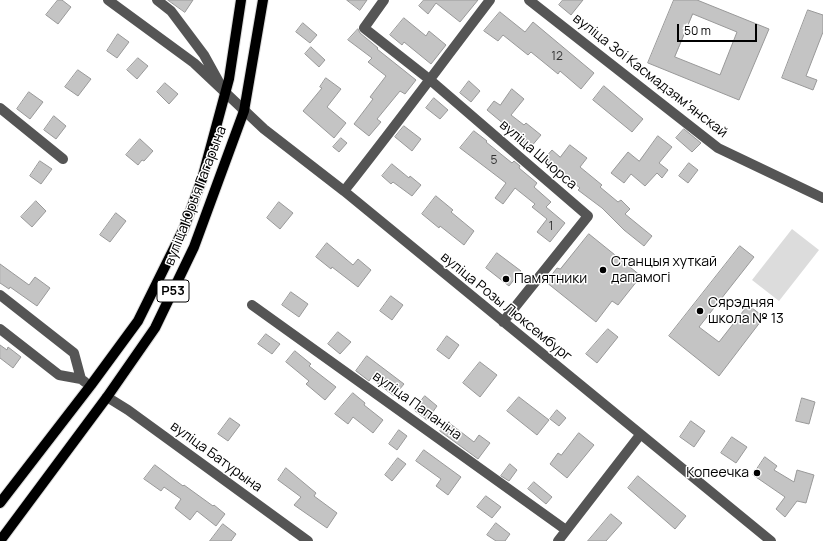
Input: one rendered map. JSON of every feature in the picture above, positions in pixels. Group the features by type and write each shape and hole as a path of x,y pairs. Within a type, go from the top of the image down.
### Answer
{"main road":[{"name":"вуліца Юрыя Гагарына","path":"0,503 91,386 138,321 184,228 202,179 229,79 241,0"},
{"name":"вуліца Юрыя Гагарына","path":"0,540 107,397 155,328 194,247 244,111 263,0"}],"street":[{"path":"108,0 194,63 225,92"},
{"path":"157,0 171,11 204,55 225,92"},
{"name":"вуліца Шчорса","path":"384,0 364,28 429,79 588,216 503,322"},
{"path":"344,191 404,115 429,79 490,0"},
{"name":"вуліца Зоі Касмадзямʼянскай","path":"529,0 718,148 823,198"},
{"name":"вуліца Розы Люксембург","path":"225,92 264,129 344,191 771,541"},
{"path":"0,108 63,159"},
{"path":"0,295 74,353 81,379"},
{"name":"вуліца Папаніна","path":"252,305 566,530"},
{"path":"0,329 59,375 81,379 91,386"},
{"name":"вуліца Батурына","path":"107,397 128,410 308,541"},
{"path":"558,541 640,435"}],"shaded area":[{"path":"792,229 819,250 779,301 752,280"}],"building":[{"path":"58,0 62,0 71,7 58,24 46,15"},
{"path":"168,0 193,0 185,12"},
{"path":"347,0 367,0 360,10"},
{"path":"424,0 478,0 460,22 436,3 428,14 419,6"},
{"path":"563,0 583,0 571,15 559,5"},
{"path":"674,0 697,0 769,29 739,100 648,63","holes":["693,14 737,32 720,75 675,57"]},
{"path":"808,10 823,15 823,32 806,76 817,80 813,90 782,78"},
{"path":"500,12 525,32 533,22 594,73 581,89 560,71 558,74 531,52 528,55 503,35 498,41 484,31"},
{"path":"404,18 426,36 429,31 446,45 431,64 404,42 402,45 390,35"},
{"path":"303,23 317,35 310,43 296,32"},
{"path":"358,29 360,33 378,48 377,49 416,80 405,94 400,91 377,119 381,122 369,136 354,124 373,99 370,97 386,76 368,62 372,58 348,40"},
{"path":"118,34 129,42 117,58 107,51"},
{"path":"311,47 325,60 319,67 305,54"},
{"path":"138,58 148,66 137,79 127,70"},
{"path":"78,70 91,79 78,96 65,87"},
{"path":"326,78 341,89 327,107 346,123 334,138 303,111 322,88 320,87"},
{"path":"469,81 480,91 471,102 460,93"},
{"path":"165,83 178,94 169,104 157,92"},
{"path":"604,86 643,119 632,132 593,100"},
{"path":"512,89 524,99 511,115 524,125 526,123 541,135 530,148 515,137 517,135 487,110 494,101 500,105"},
{"path":"29,92 43,102 30,119 17,109"},
{"path":"434,98 448,110 440,119 426,108"},
{"path":"54,116 66,126 56,139 44,130"},
{"path":"404,126 421,139 412,151 395,137"},
{"path":"684,129 701,143 692,152 676,138"},
{"path":"474,131 512,163 514,161 520,166 519,168 537,183 534,187 551,202 546,207 565,223 550,242 537,232 547,219 532,207 535,204 515,188 503,204 495,198 506,183 460,148"},
{"path":"658,136 672,147 659,163 668,170 662,178 657,173 645,186 631,174 624,183 611,173 628,152 639,161"},
{"path":"341,138 347,143 339,152 333,147"},
{"path":"140,139 153,151 138,165 126,155"},
{"path":"570,145 587,158 580,167 602,185 600,187 618,202 621,200 630,209 625,214 652,236 644,246 624,230 602,208 578,190 580,188 544,159 552,150 560,157"},
{"path":"40,161 52,169 41,184 30,176"},
{"path":"689,163 698,170 688,183 679,176"},
{"path":"392,164 409,178 410,176 421,185 412,196 393,182 391,184 382,176"},
{"path":"436,196 453,210 451,212 474,231 464,245 422,214"},
{"path":"36,201 46,211 32,227 21,217"},
{"path":"279,202 293,213 280,229 267,218"},
{"path":"116,213 126,221 110,242 100,235"},
{"path":"589,234 641,276 618,305 612,301 596,322 546,282 557,268 560,269"},
{"path":"327,243 353,265 358,259 371,270 358,287 316,257"},
{"name":"Сярэдняя школа № 13","path":"740,246 754,257 699,327 719,342 748,305 764,317 719,376 669,336"},
{"path":"497,253 521,271 509,286 486,268"},
{"path":"0,264 29,285 35,277 50,288 37,306 10,287 9,289 0,283"},
{"path":"291,292 308,304 299,317 282,305"},
{"path":"391,296 403,305 392,320 380,311"},
{"path":"608,329 618,337 597,363 586,354"},
{"path":"338,332 351,342 340,354 328,344"},
{"path":"266,334 280,344 272,354 258,344"},
{"path":"447,336 459,345 449,359 437,350"},
{"path":"0,345 7,350 8,347 21,357 13,368 0,358"},
{"path":"295,351 311,364 309,366 336,387 325,400 306,384 309,381 286,362"},
{"path":"367,356 404,384 394,396 371,378 369,381 356,371"},
{"path":"480,362 497,375 480,397 463,383"},
{"path":"353,393 365,403 364,405 383,420 373,433 353,417 348,424 335,414"},
{"path":"425,396 437,406 427,420 414,410"},
{"path":"519,397 549,420 537,435 507,411"},
{"path":"802,398 815,402 809,424 796,421"},
{"path":"557,410 566,418 559,426 550,419"},
{"path":"230,418 240,425 228,441 218,434"},
{"path":"691,421 705,431 694,447 680,437"},
{"path":"448,422 474,442 479,435 490,443 478,459 440,431"},
{"path":"399,430 407,436 397,450 389,444"},
{"path":"579,433 594,445 567,478 550,464 558,453 561,455"},
{"path":"732,437 747,447 736,463 721,453"},
{"path":"424,450 461,477 448,495 436,486 441,479 416,461"},
{"path":"765,457 777,466 774,470 794,482 797,470 814,475 806,503 797,501 785,517 776,509 785,497 753,475"},
{"path":"398,458 406,464 392,481 385,475"},
{"path":"510,464 517,470 509,481 501,476"},
{"path":"155,465 225,514 216,526 197,511 190,520 175,508 181,499 164,487 161,491 144,479"},
{"path":"286,468 316,493 314,496 337,513 327,528 294,505 301,497 278,480"},
{"path":"638,476 686,516 675,529 628,488"},
{"path":"534,482 552,497 546,504 528,489"},
{"path":"486,496 501,507 492,518 477,507"},
{"path":"611,514 622,523 606,541 588,541"},
{"path":"496,523 510,534 505,541 496,541 487,535"},
{"path":"223,524 236,534 231,541 210,541"}],"place":[{"name":"Станцыя хуткай дапамогі","path":"603,270"},
{"name":"Памятники","path":"506,279"},
{"name":"Сярэдняя школа № 13","path":"700,311"},
{"name":"Копеечка","path":"757,473"}]}
